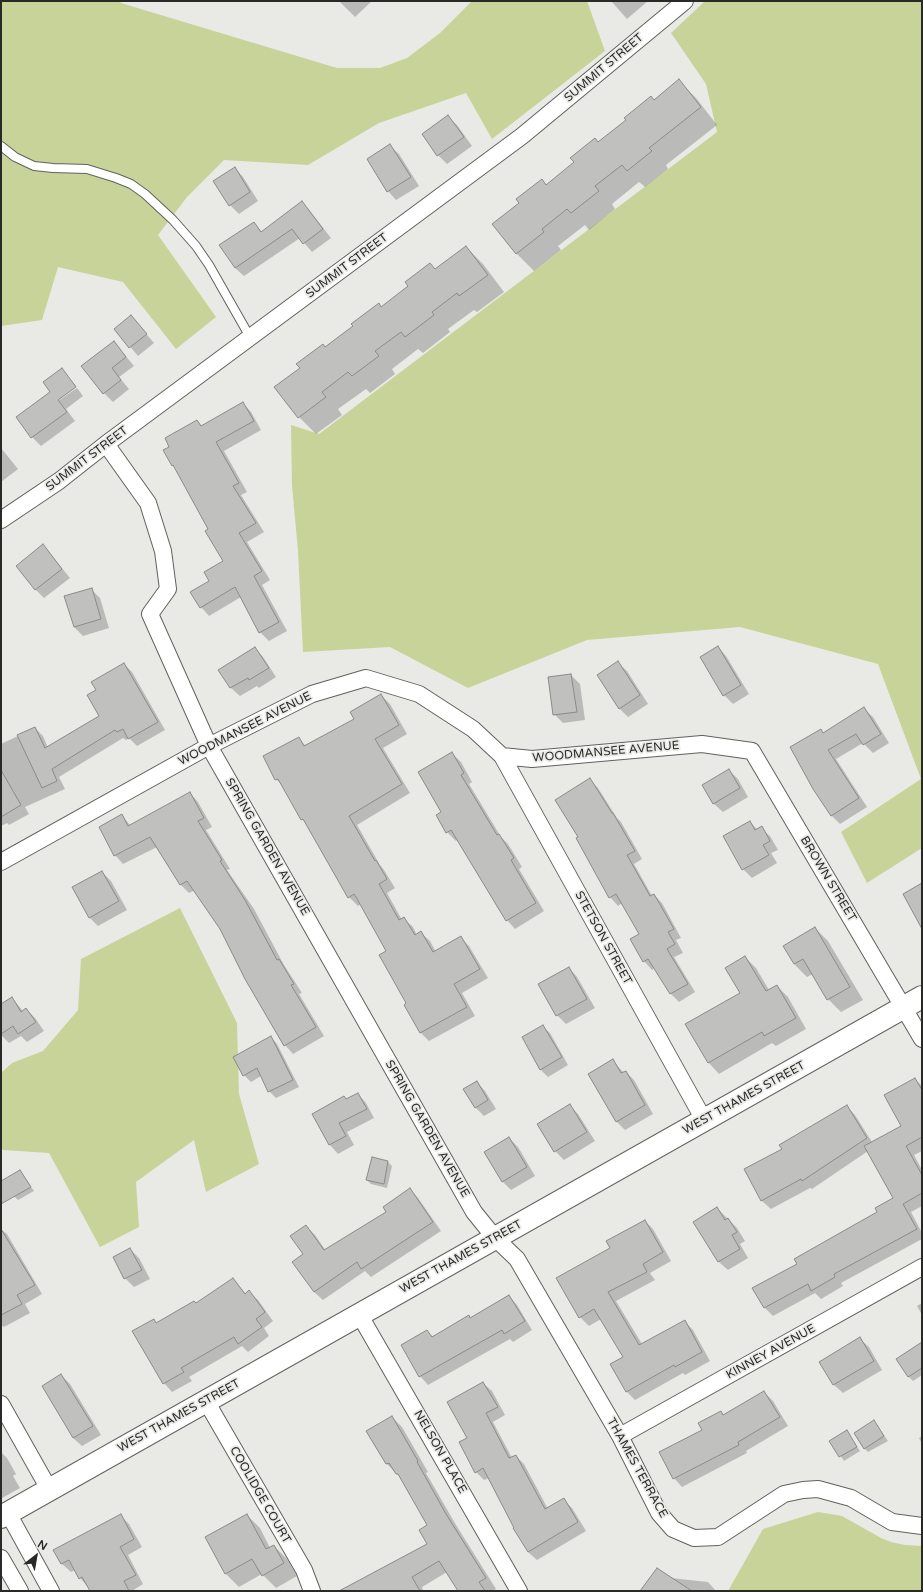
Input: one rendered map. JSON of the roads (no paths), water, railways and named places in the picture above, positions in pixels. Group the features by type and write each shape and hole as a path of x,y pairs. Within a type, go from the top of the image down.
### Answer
{"main road":[{"name":"WEST THAMES STREET","path":"4,1515 913,1002"}],"street":[{"name":"SUMMIT STREET","path":"1,520 59,481 106,444 522,136 685,1"},
{"name":"SPRING GARDEN AVENUE","path":"106,444 148,503 163,551 168,589 150,614 209,746 474,1212 495,1238"},
{"name":"WOODMANSEE AVENUE","path":"1,862 209,746 312,694 366,678 418,694 473,729 502,756 532,759 702,744 752,751"},
{"name":"BROWN STREET","path":"752,751 913,1002 922,1039"},
{"name":"STETSON STREET","path":"502,756 704,1120"},
{"name":"THAMES TERRACE","path":"495,1238 517,1259 620,1436 659,1513 673,1529 694,1538 718,1538 784,1494 818,1489 851,1498 892,1522 922,1526"},
{"name":"KINNEY AVENUE","path":"620,1436 922,1267"},
{"name":"NELSON PLACE","path":"360,1314 519,1591"},
{"name":"COOLIDGE COURT","path":"206,1401 304,1570 312,1591"},
{"path":"1,1404 49,1489"},
{"path":"4,1515 51,1591"},
{"path":"1,1558 20,1591"}],"lane":[{"path":"1,146 15,157 34,166 86,169 123,181 145,194 173,220 196,246 209,265 250,337"}]}
